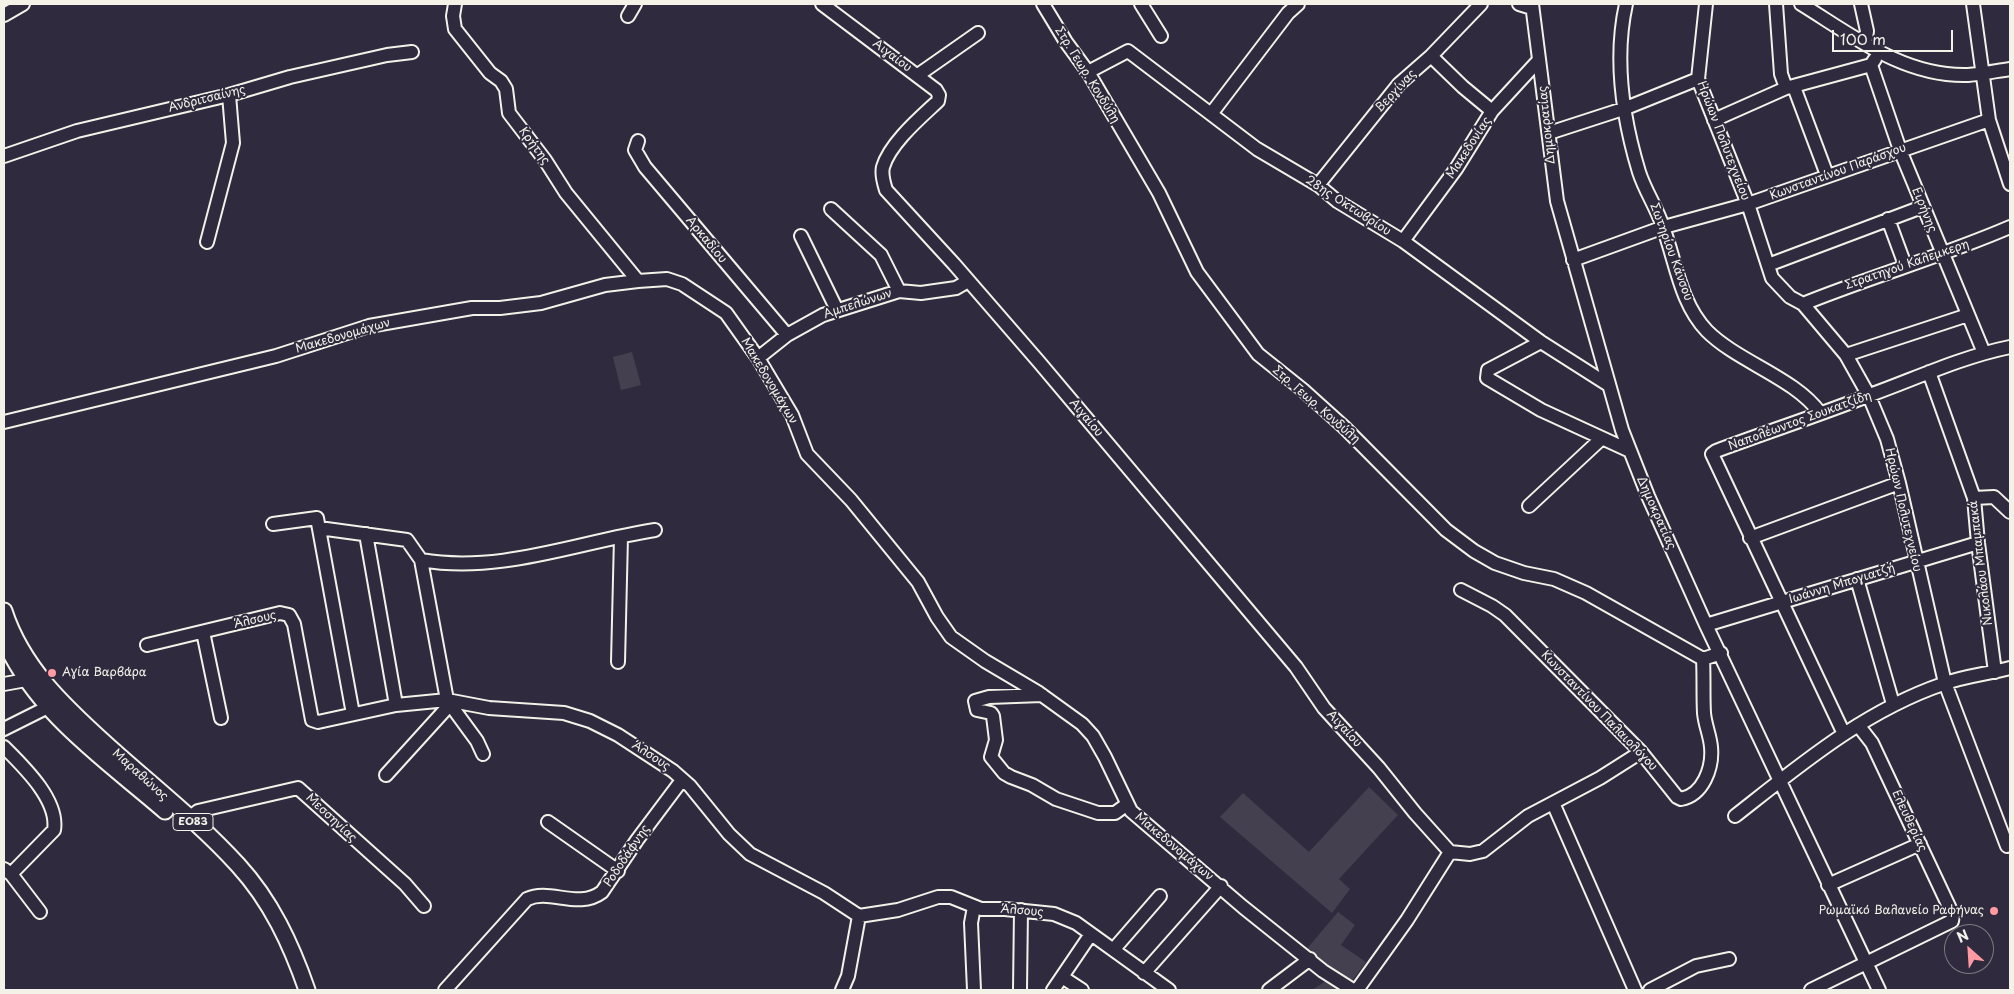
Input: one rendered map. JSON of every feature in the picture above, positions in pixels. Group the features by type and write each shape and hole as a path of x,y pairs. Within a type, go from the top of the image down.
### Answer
{"main road":[{"name":"Μαραθώνος","path":"4,610 19,647 51,701 78,737 197,838 234,875 253,899 268,925 296,990"},
{"name":"Μαραθώνος","path":"4,638 26,680 189,818 229,855 261,894 285,936 307,990"}],"street":[{"path":"4,15 23,4"},
{"name":"Κρήτης","path":"455,4 453,16 455,29 490,73 501,81 506,89 509,113 545,160 566,193 638,280"},
{"path":"628,16 635,4"},
{"name":"Αιγαίου","path":"822,4 918,76 936,90 939,95 938,101 901,136 883,166 883,179 886,190 968,281 1296,667 1324,708 1379,768 1415,813 1450,852"},
{"name":"Στρ. Γεωρ. Κονδύλη","path":"1043,4 1066,42 1088,72 1159,193 1197,272 1258,354 1303,390 1344,427 1446,530 1474,551 1495,563 1554,579 1586,593 1703,659"},
{"path":"1141,4 1161,36"},
{"path":"1211,114 1288,13 1298,4"},
{"name":"Βεργίνας","path":"1318,185 1393,90 1431,56 1481,4"},
{"path":"1519,4 1532,6"},
{"name":"Σωτηρίου Κάνσου","path":"1626,4 1621,26 1620,58 1626,108 1639,173 1664,227 1673,263 1688,302 1706,330 1723,345 1808,399 1820,413"},
{"name":"Ηρώων Πολυτεχνείου","path":"1706,4 1698,79 1748,204 1772,278 1779,287 1804,304 1846,355 1869,396 1886,439 1899,483 1915,561 1945,683 2007,846"},
{"path":"1776,4 1781,74 1790,88 1827,176"},
{"path":"1801,4 1879,53 1920,69 1967,75 2010,69"},
{"path":"1860,4 1867,32 1865,44"},
{"path":"1973,4 1989,120 2010,184"},
{"name":"Δημοκρατίας","path":"1532,6 1557,201 1607,384 1628,450 1706,625 1721,653 1828,885 1879,990"},
{"path":"918,76 978,33"},
{"name":"28ης Οκτωβρίου","path":"1088,72 1128,51 1257,150 1318,185 1337,201 1403,241 1542,342 1607,384"},
{"name":"Ανδριτσαίνης","path":"4,156 77,131 229,95 290,77 387,55 412,52"},
{"path":"1714,120 1790,88 1871,66 1879,53"},
{"path":"1431,56 1462,87 1492,112"},
{"name":"Μακεδονίας","path":"1403,241 1456,170 1492,112 1539,60"},
{"name":"Ειρήνης","path":"1871,66 1922,207 1984,353"},
{"path":"1548,133 1626,108 1698,79"},
{"path":"207,242 233,142 229,95"},
{"name":"Κωνσταντίνου Παράσχου","path":"1573,260 1664,227 1748,204 1989,120"},
{"name":"Αρκαδίου","path":"638,142 635,150 645,167 787,335"},
{"path":"1768,265 1922,207"},
{"path":"830,209 881,255 899,291"},
{"path":"1888,219 1905,265"},
{"name":"Στρατηγού Καλεμκερη","path":"1804,304 1905,265 1955,250 2010,227"},
{"path":"801,236 837,310"},
{"name":"Μακεδονομάχων","path":"4,422 276,356 369,326 472,308 500,308 541,303 605,286 638,280 667,279 682,284 726,313 758,358 792,416 808,454 851,500 918,582 945,630 985,661 1042,695 1082,724 1092,736 1105,758 1126,805 1243,907 1335,980 1353,990"},
{"name":"Αμπελώνων","path":"758,358 787,335 823,315 899,291 921,293 956,288 968,281"},
{"path":"1846,355 1968,315"},
{"path":"1542,342 1488,370 1487,378 1541,410 1628,450"},
{"name":"Ναπολέωντος Σουκατζίδη","path":"1844,734 1780,603 1712,454 1928,372 1984,353 2010,347"},
{"name":"Νικολάου Μπαμπακά","path":"1928,372 1974,498 1995,672"},
{"path":"1529,506 1601,439"},
{"path":"1750,538 1899,483"},
{"path":"1974,498 1994,497 2010,512"},
{"path":"273,524 317,518 354,714"},
{"path":"318,528 407,540 421,560 447,700 446,710 386,775"},
{"path":"421,560 449,565 482,563 538,555 655,530"},
{"path":"366,534 396,705"},
{"path":"618,662 621,537"},
{"name":"Ιωάννη Μπογιατζή","path":"1706,625 1978,543"},
{"path":"1857,579 1893,704"},
{"name":"Κωνσταντίνου Παλαιολόγου","path":"1461,590 1505,615 1642,752 1677,797 1687,798 1698,790 1708,774 1711,755 1704,719 1703,659"},
{"name":"Άλσους","path":"147,645 280,613 288,615 294,624 312,720 318,722 396,705 447,700 507,710 564,713 590,721 618,735 674,771 690,786 729,834 750,854 824,893 859,916 898,910 938,897 951,897 981,909 1021,910 1067,918 1114,949 1169,990"},
{"path":"204,632 221,718"},
{"path":"1703,659 1721,653"},
{"path":"1735,816 1844,734 1893,704 1945,683 2010,668"},
{"path":"4,684 26,680"},
{"path":"1042,695 988,697 975,701 977,710 990,713 993,716 996,740 991,756 993,760 1011,778 1032,785 1056,799 1098,813 1115,814 1126,805"},
{"path":"447,700 477,741 483,754"},
{"path":"4,729 51,701"},
{"name":"Ελευθερίας","path":"1858,725 1872,743 1952,916 1952,921 1866,964"},
{"path":"4,747 38,784 55,820 54,830 8,872 40,912"},
{"path":"1357,990 1407,920 1450,852 1470,854 1483,851 1528,816 1600,778 1642,752"},
{"name":"Ροδοδάφνης","path":"445,990 527,899 538,896 581,900 597,896 607,887 637,840 682,780"},
{"name":"Μεσσηνίας","path":"189,818 198,811 298,788 405,884 424,906"},
{"path":"1553,803 1635,990"},
{"path":"548,822 618,871"},
{"path":"1828,885 1920,844"},
{"path":"1144,973 1221,886"},
{"path":"1114,949 1160,896"},
{"path":"974,907 971,923 974,990"},
{"path":"1020,990 1021,910"},
{"path":"842,990 848,976 859,916"},
{"path":"1053,990 1091,934"},
{"path":"1269,990 1310,959"},
{"path":"1650,990 1696,966 1729,959"},
{"path":"1811,990 1866,964"},
{"path":"1062,977 1082,990"}],"shaded area":[{"path":"632,352 641,385 621,390 613,357"},
{"path":"1369,787 1398,815 1339,879 1350,889 1332,913 1220,817 1243,793 1309,852"},
{"path":"1338,912 1355,925 1341,945 1366,962 1348,986 1305,951"},
{"path":"1326,981 1345,990 1312,990"}],"place":[{"name":"Αγία Βαρβάρα","path":"52,673"},
{"name":"Ρωμαϊκό Βαλανείο Ραφήνας","path":"1994,911"}]}
